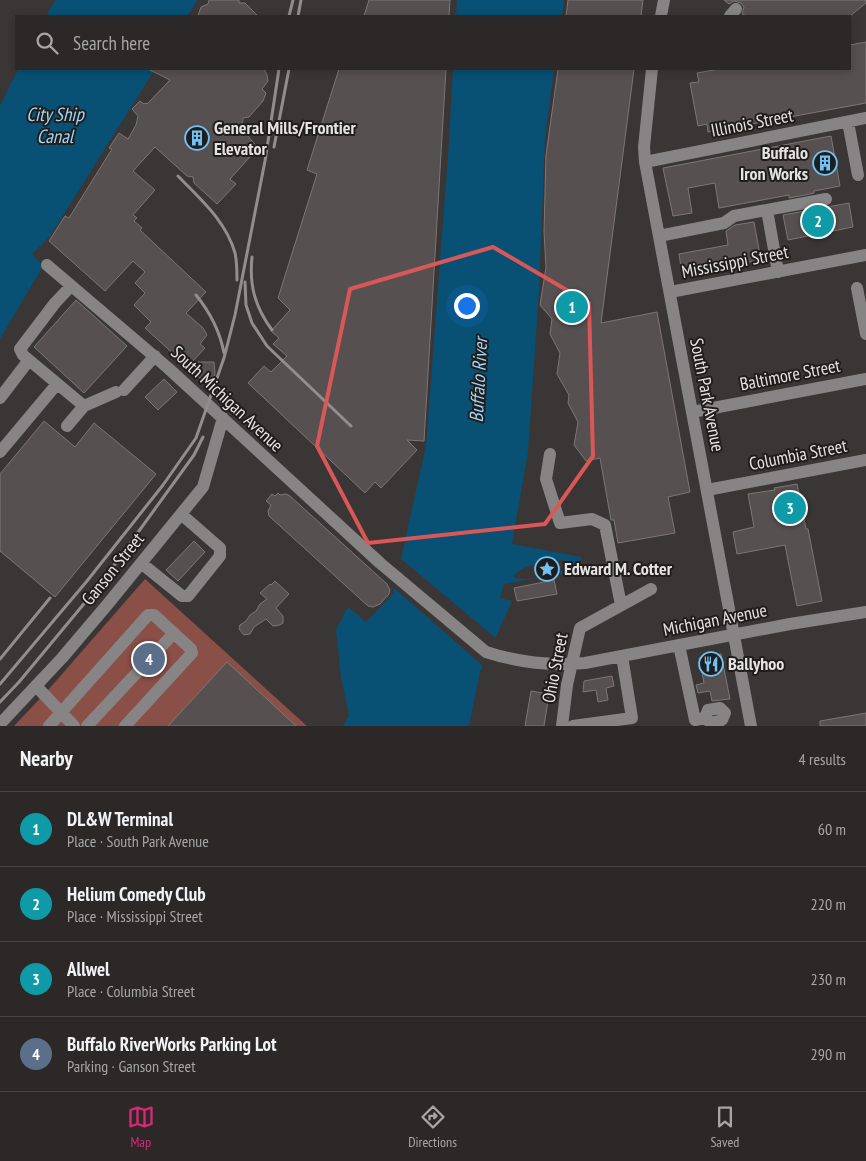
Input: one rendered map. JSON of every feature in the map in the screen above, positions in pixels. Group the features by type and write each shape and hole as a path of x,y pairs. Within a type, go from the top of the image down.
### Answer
{"street":[{"path":"661,15 664,0"},
{"name":"South Park Avenue","path":"652,70 644,147 645,162 751,726"},
{"name":"Illinois Street","path":"645,162 866,118"},
{"path":"848,122 858,175"},
{"path":"659,236 724,223 734,216 826,199"},
{"path":"768,210 778,272"},
{"name":"Mississippi Street","path":"670,292 866,255"},
{"name":"South Michigan Avenue","path":"47,265 155,356 380,563 486,652 507,659 572,664"},
{"path":"71,286 55,303 20,349 23,355 84,406"},
{"path":"857,288 866,334"},
{"path":"67,426 84,406 120,391 155,356"},
{"path":"0,398 29,360"},
{"name":"Baltimore Street","path":"692,412 866,379"},
{"path":"0,452 57,384"},
{"name":"Ganson Street","path":"0,724 62,658 203,487 223,418"},
{"path":"550,454 546,479 560,523 592,519 605,525 621,606 651,588"},
{"name":"Columbia Street","path":"707,490 866,460"},
{"path":"141,563 182,596 188,596 220,556 220,548 181,514"},
{"name":"Ohio Street","path":"562,726 567,685 580,628 621,606"},
{"name":"Michigan Avenue","path":"572,664 866,612"},
{"path":"49,726 148,615 154,615 191,649 192,653 125,726"},
{"path":"87,726 174,633"},
{"path":"679,645 695,720 705,718 708,710 720,708 725,713 747,710"},
{"path":"573,726 632,718 622,656"},
{"path":"36,686 74,726"}],"highlighted area":[{"path":"493,247 589,303 593,456 545,524 368,543 317,446 350,289"}],"shaded area":[{"path":"145,579 307,726 14,726 49,689"}],"water":[{"path":"55,0 198,0 188,15 47,15"},
{"path":"457,0 564,0 562,15 456,15"},
{"name":"City Ship Canal","path":"18,70 154,70 50,236 32,254 43,266 0,339 0,106"},
{"name":"Buffalo River","path":"453,70 554,70 545,138 539,291 528,452 512,544 581,557 579,571 533,579 563,570 568,567 569,562 563,560 550,561 522,569 513,577 533,579 504,584 500,598 512,601 480,672 469,726 343,726 349,715 341,677 336,630 348,607 366,622 393,594 426,446"}],"pier":[{"path":"399,557 498,640 485,668 392,586"}],"building":[{"path":"209,0 239,0 239,3 245,3 257,15 198,15 201,7 208,4"},
{"path":"369,0 450,0 449,15 364,15"},
{"path":"568,0 643,0 641,15 566,15"},
{"path":"724,0 866,0 866,3 851,15 744,15 742,14 744,7 741,3 734,1 729,4"},
{"path":"866,42 866,103 708,132 707,124 698,126 690,83 699,82 697,73 714,70 851,70 851,45"},
{"path":"150,70 264,70 268,81 262,89 266,93 263,101 249,117 243,118 242,129 258,148 230,179 236,184 217,204 194,183 193,177 187,176 155,147 133,171 155,190 133,215 137,218 134,221 142,228 140,230 206,292 186,313 203,328 207,335 200,344 205,348 192,362 214,362 215,373 212,389 145,328 151,322 134,305 145,293 135,283 145,272 133,261 105,291 49,241 65,216 69,218 112,149 109,148 119,133 128,139 136,125 138,116 132,109 140,101 147,104 170,80"},
{"path":"339,70 446,70 424,441 407,440 417,450 381,488 375,482 365,493 248,383 264,366 271,372 287,356 273,344 279,338 271,331 290,310 278,298 317,174 307,170"},
{"path":"558,70 634,70 601,323 657,312 690,492 668,497 675,533 618,543 614,520 611,520 600,458 586,461 574,445 578,422 568,403 569,395 557,374 560,353 550,334 552,319 540,305 546,267 544,232 546,155"},
{"path":"831,136 840,186 789,198 789,195 719,208 715,183 688,188 692,213 673,216 663,168"},
{"path":"849,203 853,227 788,240 783,215"},
{"path":"754,222 761,260 682,274 679,254 728,245 726,231 735,225"},
{"path":"76,300 127,346 84,393 34,347"},
{"path":"164,379 177,392 158,410 145,397"},
{"path":"44,421 75,447 94,423 156,474 55,597 0,551 0,474"},
{"path":"797,484 822,601 797,606 785,545 737,554 733,532 754,527 748,494"},
{"path":"278,493 290,496 387,584 390,590 389,594 380,604 373,607 368,606 269,516 268,511 271,505 266,501 272,494 275,496"},
{"path":"194,541 205,552 178,581 166,570"},
{"path":"554,580 557,594 517,601 514,588"},
{"path":"275,581 289,594 276,608 283,616 283,623 273,626 266,619 254,627 250,634 244,635 239,629 240,625 267,599 260,593"},
{"path":"721,654 730,699 712,701 710,691 698,693 696,685 704,683 699,658"},
{"path":"227,662 296,726 168,726"},
{"path":"612,676 614,686 606,688 608,700 598,702 596,690 583,692 584,681"},
{"path":"531,691 549,694 544,726 525,726"},
{"path":"866,713 866,726 820,726 820,721"}],"railway":[{"path":"289,15 293,0"},
{"path":"298,15 301,0"},
{"path":"0,684 87,581 163,485 196,438 224,358 235,315 265,161 279,70"},
{"path":"274,147 289,70"},
{"path":"178,176 204,202 226,231 235,253 237,280"},
{"path":"252,257 251,277 254,295 261,313 272,330"},
{"path":"245,282 246,305 252,323 267,346 351,426"},
{"path":"196,295 213,322 220,337 224,353"},
{"path":"0,702 19,682 102,582 194,455 203,437"},
{"path":"0,659 50,598"}],"place":[{"name":"General Mills/Frontier Elevator","path":"197,138"},
{"name":"Buffalo Iron Works","path":"825,163"},
{"name":"Helium Comedy Club","path":"818,221"},
{"name":"DL&W Terminal","path":"572,307"},
{"name":"Allwel","path":"790,508"},
{"name":"Edward M. Cotter","path":"547,569"},
{"name":"Buffalo RiverWorks Parking Lot","path":"149,659"},
{"name":"Ballyhoo","path":"711,664"}]}
